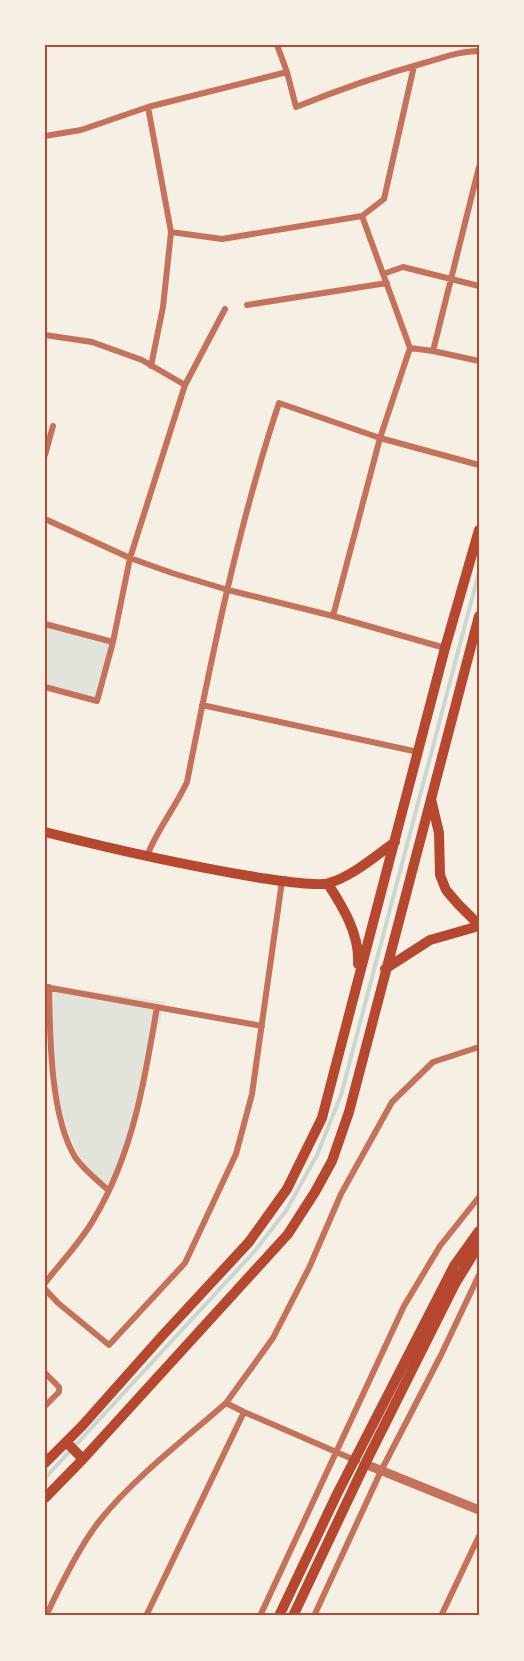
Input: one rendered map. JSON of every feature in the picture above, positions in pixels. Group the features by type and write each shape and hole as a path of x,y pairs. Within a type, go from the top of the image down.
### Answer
{"main road":[{"path":"45,1463 249,1242 287,1189 322,1118 445,648 479,530"},
{"path":"45,1498 288,1233 332,1161 349,1112 479,616"},
{"path":"386,969 430,940 479,926 446,890 440,875 439,833 431,796"},
{"path":"45,832 147,857 282,881 328,884 353,872 395,842"},
{"path":"328,884 342,906 352,930 359,955 357,979"},
{"path":"293,1616 360,1462 454,1266 479,1231"},
{"path":"279,1616 455,1284 479,1245"},
{"path":"66,1442 83,1459"}],"street":[{"path":"277,45 296,107 338,90 414,66 466,51 479,51"},
{"path":"171,232 222,239 362,216 384,199 414,66"},
{"path":"45,136 81,130 148,107 287,72"},
{"path":"148,107 171,232 163,307 152,366"},
{"path":"433,351 479,166"},
{"path":"333,616 380,438 410,348 362,216"},
{"path":"383,274 403,267 479,286"},
{"path":"247,305 387,283"},
{"path":"45,687 97,701 113,642 130,558 185,385 225,309"},
{"path":"45,335 92,342 152,366 185,385"},
{"path":"410,348 479,361"},
{"path":"147,857 153,841 187,782 228,590 265,445 279,403 380,438 479,465"},
{"path":"45,455 54,426"},
{"path":"45,519 130,558 228,590 333,616 445,648"},
{"path":"45,624 113,642"},
{"path":"202,705 418,752"},
{"path":"45,1289 58,1303 109,1346 185,1263 236,1154 252,1094 282,881"},
{"path":"108,1190 75,1157 67,1137 58,1107 47,987 262,1026"},
{"path":"45,1283 95,1218 128,1145 145,1083 157,1007"},
{"path":"46,1616 70,1569 100,1520 129,1488 226,1402 273,1338 309,1268 341,1194 392,1102 433,1062 479,1047"},
{"path":"260,1616 404,1306 440,1246 479,1197"},
{"path":"314,1616 381,1471 479,1275"},
{"path":"45,1373 59,1387 59,1392 45,1407"},
{"path":"226,1402 337,1453 479,1510"},
{"path":"146,1616 244,1412"},
{"path":"441,1616 479,1536"}],"shaded area":[{"path":"45,624 113,642 97,701 45,687"},
{"path":"48,985 165,1002 124,1151 108,1188 81,1158 70,1136 64,1116 52,1048"}],"waterway":[{"path":"45,1478 253,1253 286,1211 317,1155 341,1095 479,572"}]}
